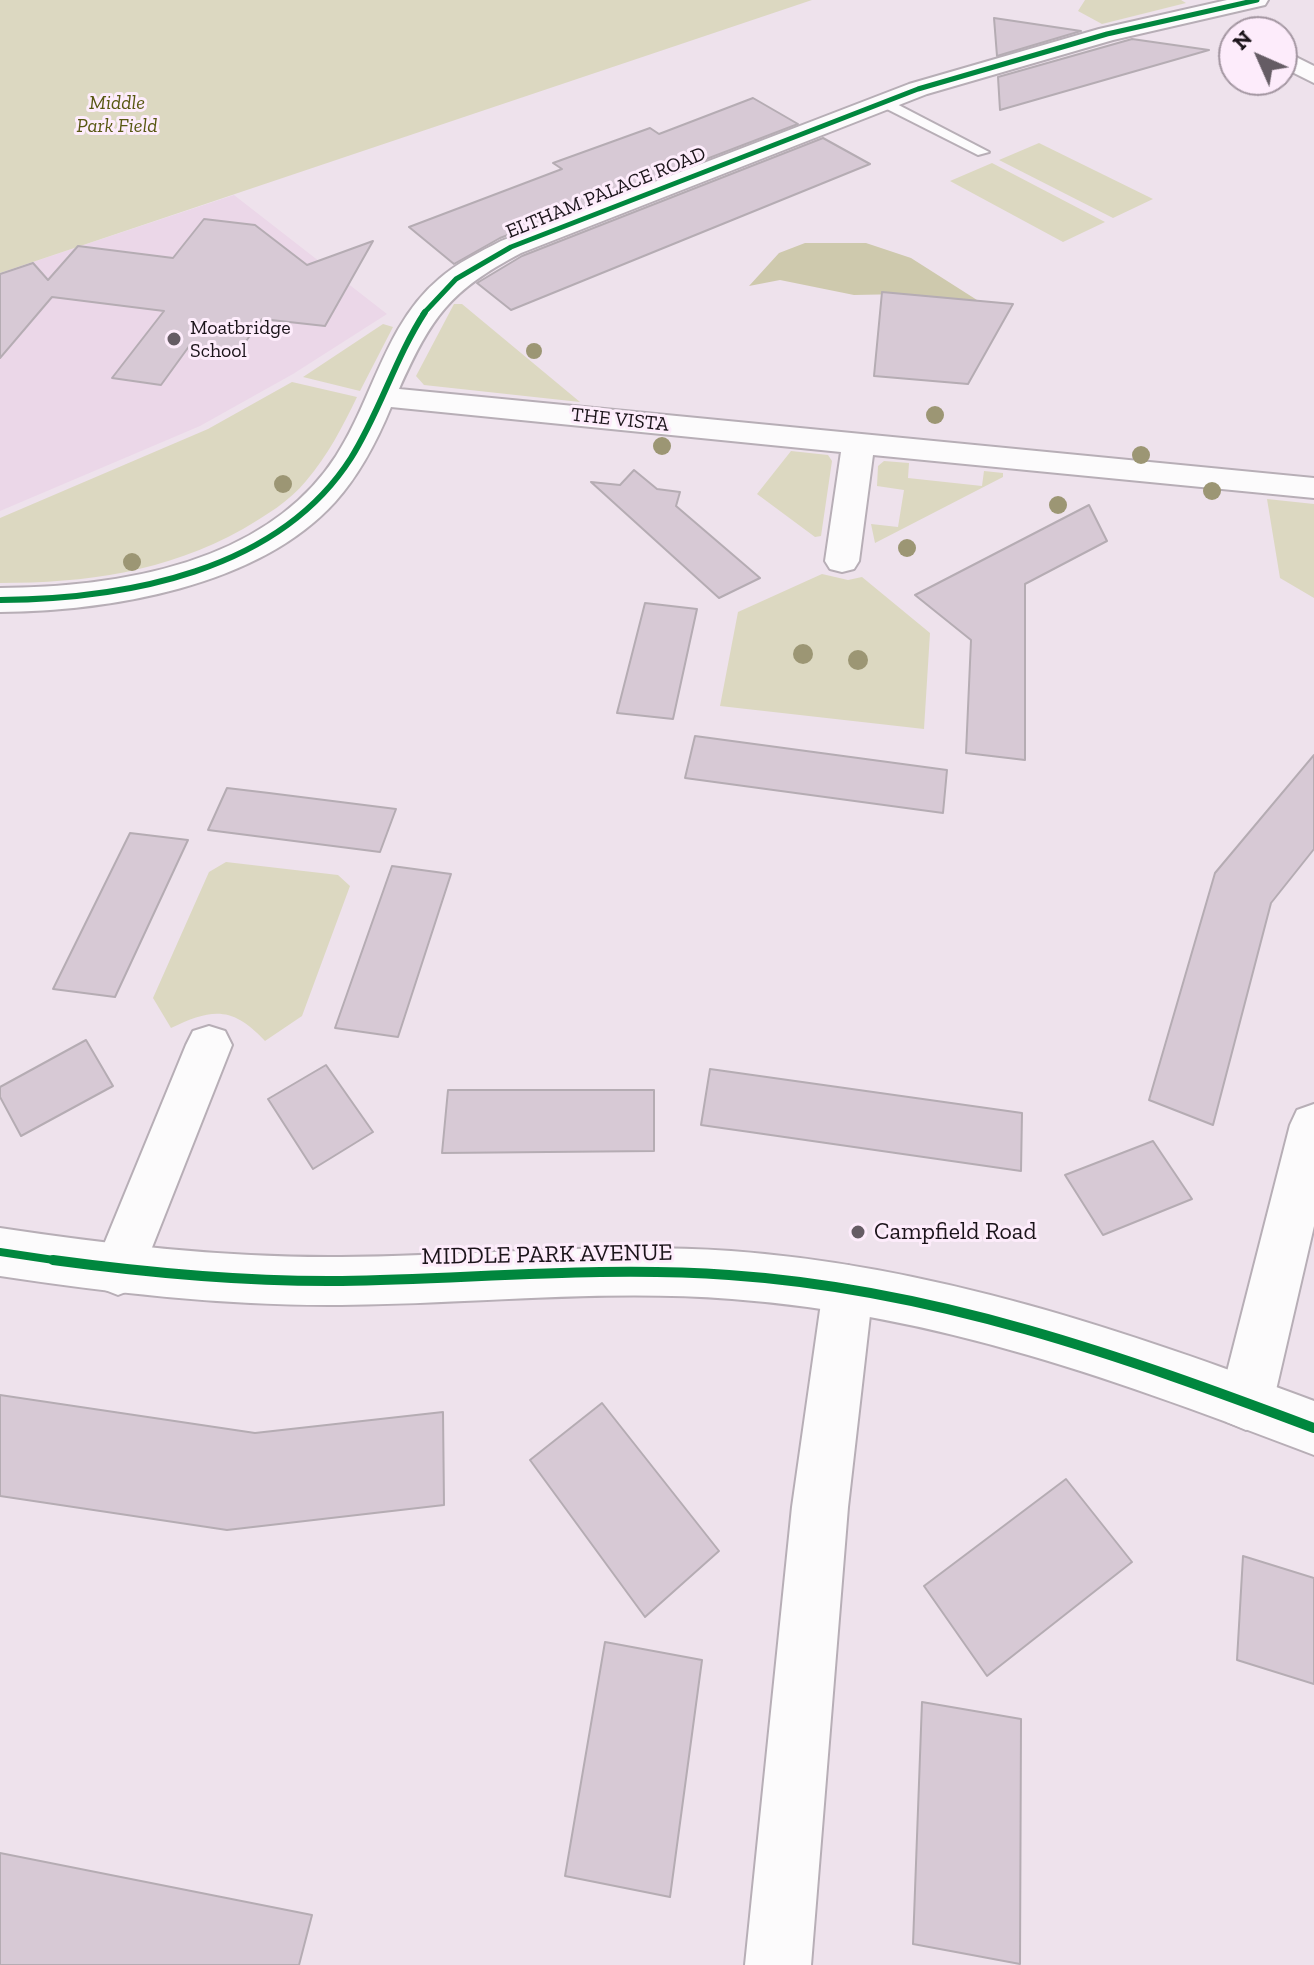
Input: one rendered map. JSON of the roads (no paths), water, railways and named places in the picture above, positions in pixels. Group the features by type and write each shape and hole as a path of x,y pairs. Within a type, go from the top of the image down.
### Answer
{"street":[{"name":"ELTHAM PALACE ROAD","path":"0,600 36,602 107,594 170,580 231,557 282,528 323,494 349,462 420,319 447,287 511,247 883,102 1041,51 1219,18 1257,0"},
{"name":"THE VISTA","path":"383,397 1314,488"},
{"path":"842,561 858,443"},
{"path":"118,1271 209,1045"},
{"path":"1246,1403 1314,1125"},
{"name":"MIDDLE PARK AVENUE","path":"0,1252 118,1271 340,1281 612,1269 732,1275 848,1289 991,1317 1112,1352 1314,1428"},
{"path":"778,1965 820,1507 848,1289"}],"lane":[{"path":"883,102 983,152"}],"place":[{"name":"Moatbridge School","path":"174,339"},
{"name":"Campfield Road","path":"858,1232"}],"park label":[{"name":"Middle Park Field","path":"117,114"}]}
